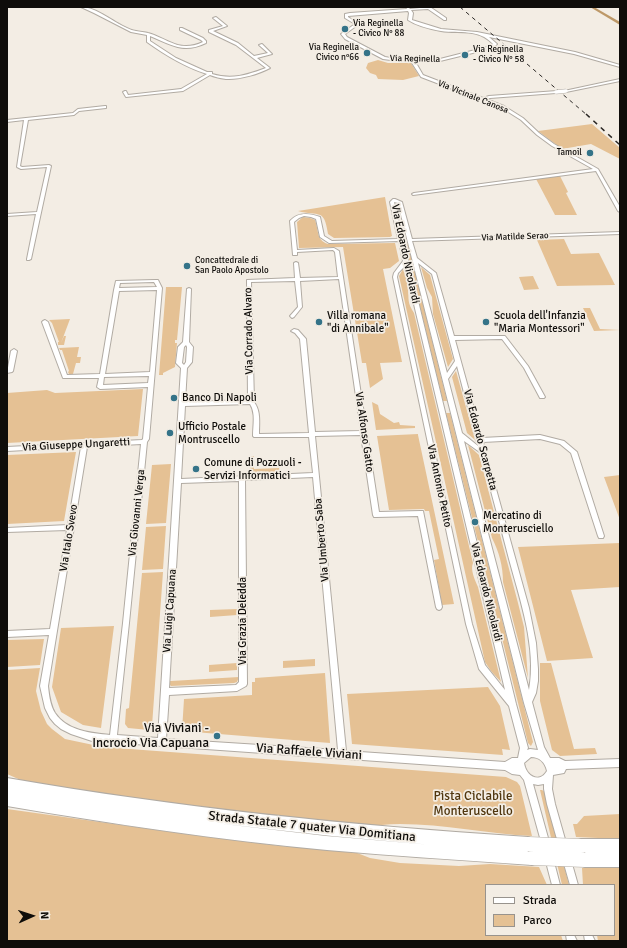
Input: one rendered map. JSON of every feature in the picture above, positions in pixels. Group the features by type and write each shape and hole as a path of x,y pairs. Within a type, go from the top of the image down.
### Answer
{"highway":[{"name":"Strada Statale 7 quater Via Domitiana","path":"7,785 131,807 274,824 427,838 530,851 585,860 620,860"},
{"name":"Strada Statale 7 quater Via Domitiana","path":"7,799 125,819 261,836 371,847 530,851 581,846 620,846"}],"street":[{"path":"82,7 99,13 132,31 149,34 184,48 194,48 205,42 202,39 181,29"},
{"path":"408,8 429,8 445,19"},
{"name":"Via Reginella","path":"478,34 494,42 494,46 440,60 384,58 346,38 343,34 357,24 346,17 347,14 408,8 412,15 410,20 441,30 463,30 567,52 620,66"},
{"path":"149,34 148,41 174,60 228,78 253,73 268,68 237,44 210,31 225,26 215,18"},
{"path":"254,57 270,54 260,45"},
{"name":"Via Vicinale Canosa","path":"414,60 414,64 422,76 484,99 520,117 548,142 597,170"},
{"path":"125,92 127,96 182,90 211,73"},
{"path":"484,99 489,97 566,91 620,80"},
{"path":"7,121 74,114 78,110 105,107"},
{"path":"26,119 18,166 21,168 49,166 29,259"},
{"path":"414,194 597,170 620,211"},
{"name":"Via Edoardo Nicolardi","path":"521,760 524,748 512,704 401,240 392,202 394,200 400,202 528,703 540,747 546,760"},
{"path":"7,215 39,213"},
{"path":"292,316 300,307 292,222 297,217 310,215 318,218 322,236 332,242 401,240"},
{"name":"Via Matilde Serao","path":"410,240 620,233"},
{"name":"Via Alfonso Gatto","path":"296,257 336,250 376,515 421,513 439,607"},
{"name":"Via Edoardo Scarpetta","path":"414,258 434,273 526,608 534,681 533,694 528,703"},
{"name":"Via Antonio Petito","path":"406,261 396,273 395,277 469,624 482,667 512,704"},
{"name":"Via Corrado Alvaro","path":"311,435 256,436 255,410 254,405 251,402 248,281 341,278"},
{"name":"Via Giovanni Verga","path":"102,376 116,290 160,288 151,374 152,385 146,439 144,442 126,623 112,738"},
{"path":"186,342 190,347 189,362 184,368 180,362 181,347 186,342 189,289"},
{"path":"45,322 65,377 151,374"},
{"name":"Via Umberto Saba","path":"294,331 296,331 303,339 342,754"},
{"path":"452,338 503,337 526,367 542,397"},
{"path":"7,371 10,371 14,351"},
{"path":"445,379 458,361"},
{"name":"Via Luigi Capuana","path":"162,741 184,368"},
{"path":"102,376 100,387 152,385"},
{"path":"182,404 251,402"},
{"path":"441,407 452,407"},
{"path":"311,435 364,433"},
{"path":"459,434 483,452"},
{"path":"480,440 540,437 562,442 574,452 601,536"},
{"name":"Via Giuseppe Ungaretti","path":"7,449 144,442"},
{"name":"Via Italo Svevo","path":"84,445 44,686 46,700 51,715 62,727 92,737 112,738"},
{"path":"178,481 316,475"},
{"name":"Via Grazia Deledda","path":"165,692 237,688 242,684 242,478"},
{"path":"7,530 70,527"},
{"path":"7,634 53,632"},
{"name":"Via Raffaele Viviani","path":"112,738 506,766"},
{"path":"521,771 512,770 506,766 512,762 521,760 530,753 535,753 546,760 559,762 564,765 620,763"},
{"path":"521,760 521,771 528,779 556,884"},
{"path":"546,760 550,773 548,788 551,804 574,884"},
{"path":"528,779 533,781 543,781 550,773 561,770 564,765"}],"green space":[{"path":"378,60 388,63 411,63 419,76 403,80 378,79 376,75 370,73 366,68 368,63"},
{"path":"592,124 620,148 620,159 591,144 562,149 538,131"},
{"path":"560,176 568,192 566,193 577,215 555,215 536,179"},
{"path":"385,197 392,236 390,237 334,238 328,234 325,220 322,216 298,211"},
{"path":"303,217 315,220 318,235 321,240 328,244 395,243 399,261 390,268 383,269 402,362 380,363 383,379 370,388 366,363 362,363 343,247 299,248 297,222"},
{"path":"564,239 571,254 599,253 615,285 557,286 537,240"},
{"path":"408,244 447,401 443,401 405,245"},
{"path":"421,267 430,275 453,359 448,367 433,314 432,297 427,288"},
{"path":"403,269 408,283 409,303 414,313 473,563 472,572 478,587 501,682 485,662 399,276"},
{"path":"533,276 539,289 524,290 519,277"},
{"path":"166,287 182,287 177,340 175,340 175,343 177,343 175,367 163,373 163,375 159,375"},
{"path":"583,308 590,308 600,329 620,330 594,331"},
{"path":"70,319 61,343 64,336 66,336 64,345 58,345 59,342 52,323 49,320"},
{"path":"79,347 77,357 81,357 80,363 76,363 73,374 69,374 62,350 59,348"},
{"path":"456,371 475,440 467,433 452,377"},
{"path":"143,389 138,436 7,443 7,393 47,390 55,393"},
{"path":"372,402 378,405 380,414 394,423 399,422 400,425 415,426 415,428 376,430"},
{"path":"446,413 450,413 533,742 531,746 528,743"},
{"path":"418,434 454,604 442,605 434,560 439,559 429,511 425,511 424,509 389,510 377,436"},
{"path":"468,445 479,455 518,603 524,627 528,678 503,582 500,559 492,538"},
{"path":"76,452 64,521 7,524 7,455"},
{"path":"250,456 254,456 254,469 279,468 280,472 250,473"},
{"path":"171,464 166,523 146,524 152,465"},
{"path":"620,475 620,520 604,477"},
{"path":"166,526 163,569 142,570 146,527"},
{"path":"620,543 620,587 571,590 593,658 547,661 518,547"},
{"path":"163,572 152,726 149,730 128,728 125,724 126,709 129,708 142,573"},
{"path":"237,609 237,615 210,617 210,610"},
{"path":"114,626 101,728 83,725 61,712 52,687 61,628"},
{"path":"44,639 40,665 7,667 7,640"},
{"path":"315,659 315,666 283,668 283,661"},
{"path":"237,663 237,670 209,672 209,665"},
{"path":"540,663 551,663 574,749 595,748 597,754 560,756 552,750 540,701"},
{"name":"Pista Ciclabile Monteruscello","path":"40,668 36,691 41,711 47,724 65,739 103,747 506,777 517,782 520,786 532,836 416,824 363,826 142,801 25,782 7,774 7,670"},
{"path":"325,673 330,743 182,731 184,699 252,695 252,682 255,682 255,678"},
{"path":"239,677 237,682 234,683 170,685 170,681"},
{"path":"488,687 500,706 510,750 502,749 503,755 352,744 347,694"},
{"path":"540,790 545,792 569,884 562,884"},
{"path":"7,809 281,846 352,851 370,858 400,863 459,866 490,864 539,867 547,884 485,884 485,936 561,936 563,941 7,941"},
{"path":"620,814 620,839 576,837 573,824 577,824 584,816"},
{"path":"582,868 620,868 620,941 598,941 597,936 615,936 615,884 583,884"}],"waterway":[{"path":"592,7 620,24"}],"railway":[{"path":"460,7 587,115"},
{"path":"586,114 620,145"}],"place":[{"name":"Via Reginella - Civico N° 88","path":"345,29"},
{"name":"Via Reginella Civico n°66","path":"367,53"},
{"name":"Via Reginella - Civico N° 58","path":"465,55"},
{"name":"Tamoil","path":"590,153"},
{"name":"Concattedrale di San Paolo Apostolo","path":"187,266"},
{"name":"Villa romana \"di Annibale\"","path":"319,322"},
{"name":"Scuola dell'Infanzia \"Maria Montessori\"","path":"486,322"},
{"name":"Banco Di Napoli","path":"174,398"},
{"name":"Ufficio Postale Montruscello","path":"170,433"},
{"name":"Comune di Pozzuoli - Servizi Informatici","path":"196,469"},
{"name":"Mercatino di Monterusciello","path":"475,522"},
{"name":"Via Viviani - Incrocio Via Capuana","path":"217,736"}]}
